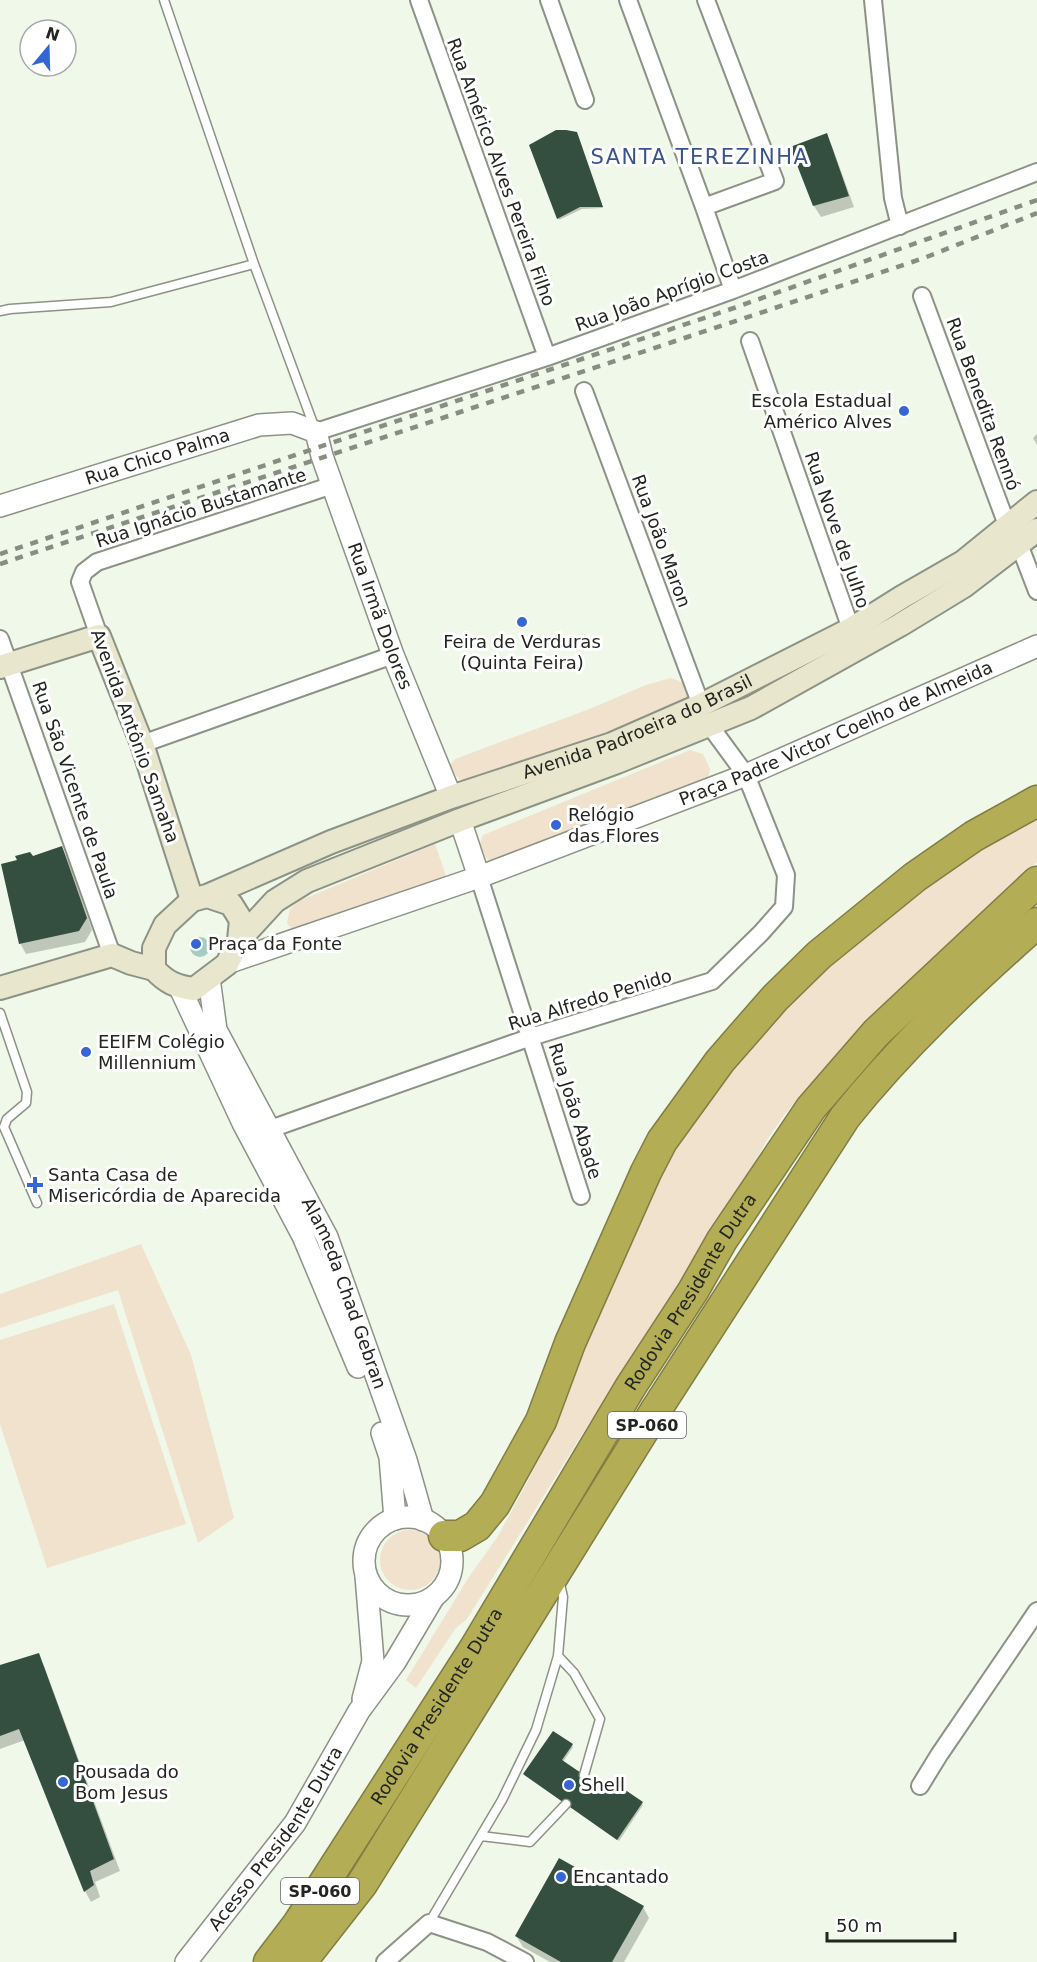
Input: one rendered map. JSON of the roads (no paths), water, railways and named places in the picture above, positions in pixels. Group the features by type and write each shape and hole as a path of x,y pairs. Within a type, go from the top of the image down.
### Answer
{"highway":[{"path":"434,1528 460,1536 477,1526 495,1503 541,1421 570,1343 646,1172 662,1141 720,1061 775,998 819,955 923,871 974,836 1037,801"},
{"name":"Rodovia Presidente Dutra","path":"269,1962 298,1924 426,1726 631,1386 693,1291 722,1240 811,1108 876,1033 1037,882"},
{"name":"Rodovia Presidente Dutra","path":"301,1962 362,1884 662,1401 845,1117 887,1066 986,968 1037,923"}],"main road":[{"name":"Avenida Padroeira do Brasil","path":"200,898 331,842 451,797 612,744 706,715 768,699 900,625 964,586 1013,534 1037,502"},
{"name":"Avenida Padroeira do Brasil","path":"239,940 275,901 307,881 460,820 706,715 902,597 1013,534 1037,530"},
{"path":"5,666 99,636"},
{"name":"Avenida Antônio Samaha","path":"99,636 200,898"},
{"path":"451,797 460,820"},
{"path":"0,988 112,955 154,969 166,981 180,988 194,989 227,963 239,940 241,920 231,904 200,898 165,925 154,948 154,969"}],"street":[{"name":"Rua Américo Alves Pereira Filho","path":"419,0 547,357"},
{"path":"549,0 585,100"},
{"path":"628,0 733,290"},
{"path":"704,207 775,181 706,0"},
{"path":"873,0 893,198 900,226"},
{"name":"Rua João Aprígio Costa","path":"316,432 547,357 733,290 1037,172"},
{"name":"Rua Benedita Rennó","path":"922,296 1037,591"},
{"name":"Rua Nove de Julho","path":"750,341 851,629"},
{"name":"Rua João Maron","path":"584,391 706,715 746,775"},
{"name":"Rua Chico Palma","path":"0,506 259,425 292,423 316,432"},
{"name":"Rua Irmã Dolores","path":"316,432 393,655 451,797"},
{"name":"Rua Ignácio Bustamante","path":"84,572 97,562 333,485"},
{"name":"Avenida Antônio Samaha","path":"84,572 80,582 99,636"},
{"name":"Rua São Vicente de Paula","path":"0,639 5,666 112,955"},
{"name":"Praça Padre Victor Coelho de Almeida","path":"227,963 479,877 746,775 1037,646"},
{"path":"142,744 393,655"},
{"name":"Rua Alfredo Penido","path":"260,1133 531,1038 712,981 740,955 784,907 786,875 746,775"},
{"path":"460,820 479,877"},
{"name":"Rua João Abade","path":"479,877 581,1196"},
{"name":"Alameda Chad Gebran","path":"209,978 216,1030 260,1133"},
{"name":"Alameda Chad Gebran","path":"180,988 203,1041 260,1133 300,1208 327,1237 390,1457 395,1519"},
{"name":"Alameda Chad Gebran","path":"366,1369 434,1528"},
{"path":"409,1517 434,1528 452,1556 450,1576 433,1598 395,1662 359,1711 373,1661 364,1560 366,1546 373,1534 383,1525 395,1519 409,1517"},
{"path":"366,1574 372,1586 381,1596 393,1603 421,1604 433,1598"},
{"path":"920,1786 1037,1611"},
{"name":"Acesso Presidente Dutra","path":"186,1962 295,1823 359,1711"},
{"path":"385,1962 429,1923 487,1942 525,1962"}],"lane":[{"path":"164,0 254,264 316,432"},
{"path":"0,311 111,302 254,264"},
{"path":"0,1013 27,1092 26,1103 8,1119 4,1127 37,1203"},
{"path":"429,1923 502,1800 536,1730 558,1656 563,1597 557,1570"},
{"path":"558,1656 574,1673 600,1719 584,1775"},
{"path":"481,1836 530,1842 566,1804"}],"water":[{"path":"200,937 207,940 210,947 207,954 200,957 193,954 190,947 193,940"}],"railway":[{"path":"0,554 731,309 1037,200"},
{"path":"0,564 924,258 1037,213"}],"place":[{"name":"Escola Estadual Américo Alves","path":"904,411"},
{"name":"Feira de Verduras (Quinta Feira)","path":"522,622"},
{"name":"Relógio das Flores","path":"556,825"},
{"name":"Praça da Fonte","path":"196,944"},
{"name":"EEIFM Colégio Millennium","path":"86,1052"},
{"name":"Santa Casa de Misericórdia de Aparecida","path":"35,1185"},
{"name":"Pousada do Bom Jesus","path":"63,1782"},
{"name":"Shell","path":"569,1785"},
{"name":"Encantado","path":"561,1877"}],"district":[{"name":"SANTA TEREZINHA","path":"700,157"}]}
